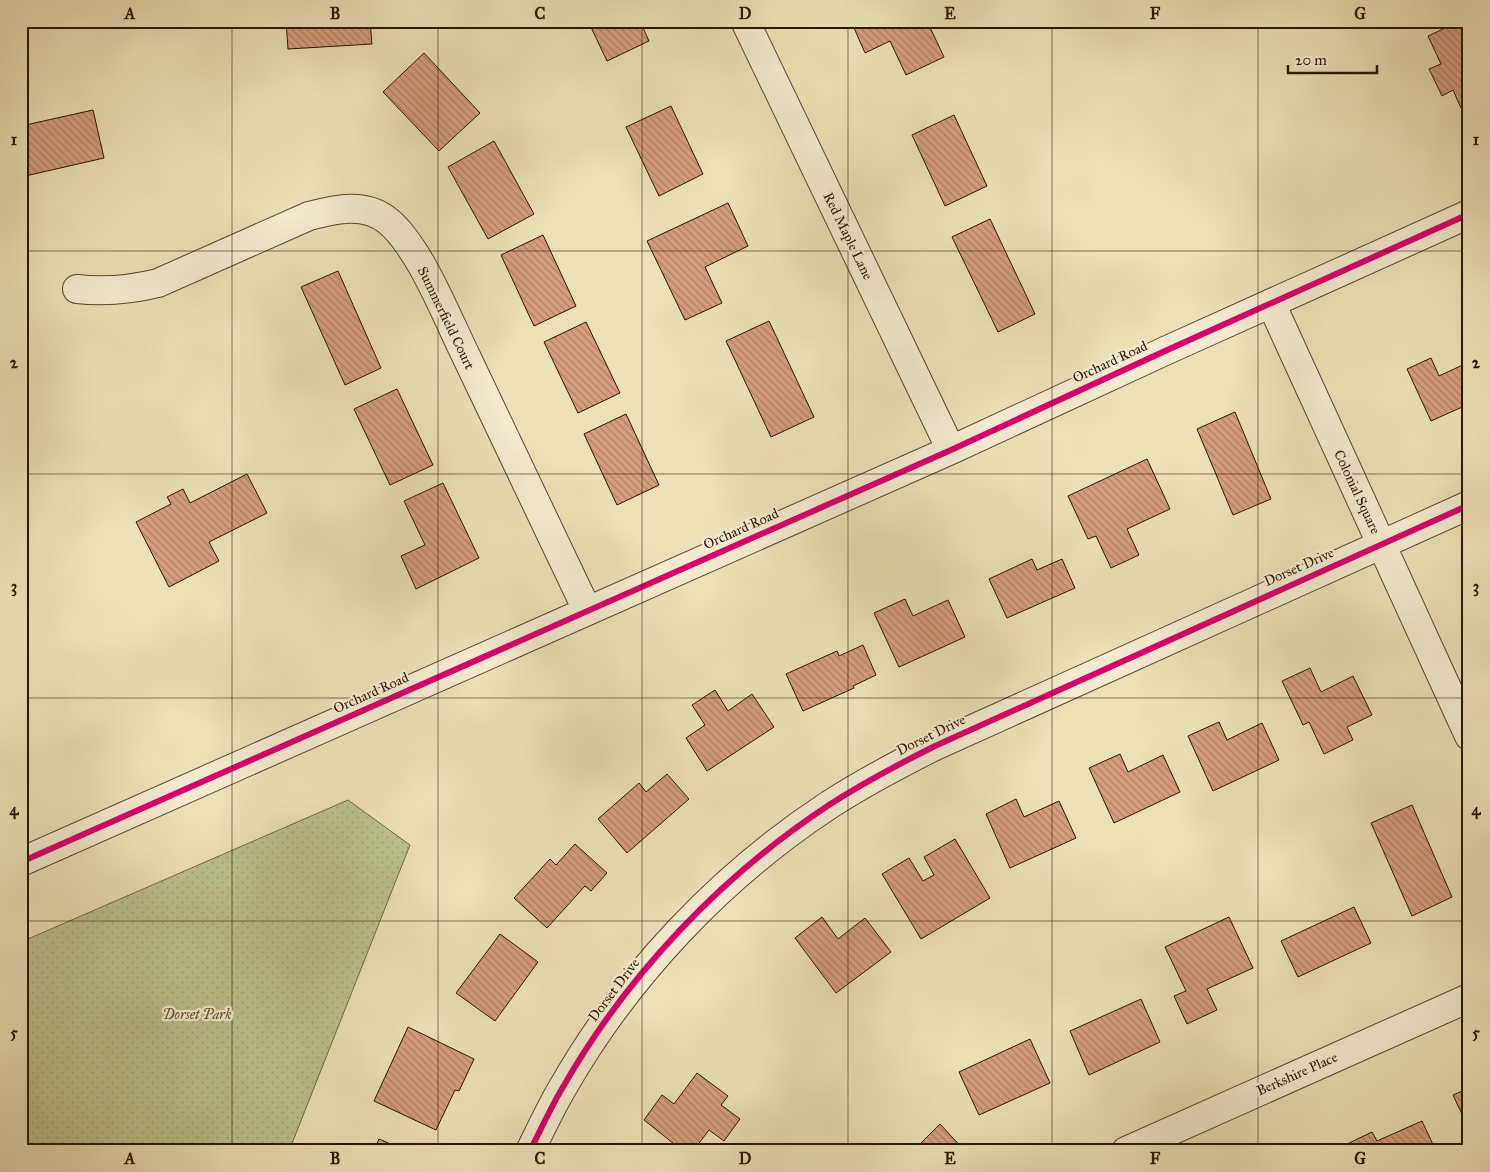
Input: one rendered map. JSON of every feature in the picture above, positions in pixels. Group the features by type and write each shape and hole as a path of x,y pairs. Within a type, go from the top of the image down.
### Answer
{"street":[{"name":"Red Maple Lane","path":"745,21 951,450"},
{"name":"Summerfield Court","path":"77,289 103,292 132,290 158,283 309,216 336,208 374,211 389,222 426,272 587,610"},
{"name":"Orchard Road","path":"21,862 951,450 1469,214"},
{"name":"Colonial Square","path":"1271,303 1469,736"},
{"name":"Dorset Drive","path":"530,1151 563,1087 591,1042 651,962 695,915 744,869 791,832 882,773 935,746 1469,505"},
{"name":"Berkshire Place","path":"1126,1151 1469,998"}],"green space":[{"name":"Dorset Park","path":"348,800 410,845 289,1151 21,1151 21,942"}],"building":[{"path":"286,21 370,21 372,44 288,49"},
{"path":"588,21 640,21 649,41 607,61"},
{"path":"851,21 927,21 944,57 906,75 890,41 865,53"},
{"path":"1452,21 1469,21 1469,105 1461,108 1453,90 1442,96 1429,69 1441,64 1428,36 1454,24"},
{"path":"424,53 480,113 439,151 383,92"},
{"path":"671,106 703,174 659,196 626,127"},
{"path":"93,110 104,158 21,177 21,126"},
{"path":"954,115 987,186 945,206 912,135"},
{"path":"494,141 534,214 488,239 448,167"},
{"path":"728,203 748,246 705,267 722,303 685,320 647,241"},
{"path":"990,219 1035,314 998,332 952,237"},
{"path":"543,235 576,306 534,326 501,255"},
{"path":"338,271 381,368 345,385 301,287"},
{"path":"769,321 814,417 771,437 726,341"},
{"path":"586,322 620,393 578,413 544,342"},
{"path":"1431,358 1439,376 1469,362 1469,404 1431,421 1407,369"},
{"path":"397,389 433,465 390,485 354,409"},
{"path":"1235,412 1271,499 1233,515 1197,429"},
{"path":"626,414 659,485 617,505 584,434"},
{"path":"1147,459 1170,509 1127,529 1139,555 1111,568 1096,536 1088,539 1068,496"},
{"path":"247,474 267,513 209,542 219,561 169,587 136,522 171,504 167,497 183,489 190,503"},
{"path":"443,483 479,558 416,589 401,556 425,545 404,501"},
{"path":"1032,559 1037,570 1062,559 1075,588 1007,618 989,579"},
{"path":"905,599 913,616 948,600 965,637 899,667 874,613"},
{"path":"863,645 876,675 853,686 854,688 803,711 786,674 837,651 839,656"},
{"path":"1310,668 1321,692 1353,676 1372,715 1347,727 1353,740 1324,754 1309,722 1303,725 1282,681"},
{"path":"715,690 728,711 752,694 774,727 707,771 686,738 705,725 692,705"},
{"path":"1219,722 1227,740 1262,723 1279,760 1213,791 1188,736"},
{"path":"1120,754 1128,772 1163,755 1180,792 1114,823 1089,768"},
{"path":"667,774 689,799 627,853 598,819 639,783 646,792"},
{"path":"1016,799 1024,817 1059,801 1076,838 1010,868 986,814"},
{"path":"1412,805 1452,897 1412,916 1371,823"},
{"path":"955,839 990,898 921,939 882,874 909,858 923,881 934,875 924,857"},
{"path":"575,844 607,873 591,891 585,886 547,928 514,898 550,859 556,865"},
{"path":"1354,907 1371,943 1298,977 1281,941"},
{"path":"822,917 838,939 865,918 891,952 836,993 795,938"},
{"path":"1229,917 1253,968 1207,989 1217,1010 1187,1024 1174,996 1186,991 1165,947"},
{"path":"500,934 538,962 495,1021 456,993"},
{"path":"1141,999 1160,1042 1089,1075 1070,1031"},
{"path":"408,1027 474,1059 459,1091 455,1090 436,1130 374,1101"},
{"path":"1030,1039 1050,1083 979,1115 959,1072"},
{"path":"697,1073 728,1096 721,1105 740,1119 724,1141 709,1130 693,1151 683,1151 644,1120 662,1095 674,1104"},
{"path":"1469,1088 1469,1129 1453,1095"},
{"path":"1422,1121 1436,1151 1350,1151 1347,1144 1372,1132 1377,1141"},
{"path":"940,1124 965,1151 913,1151"},
{"path":"379,1139 407,1151 374,1151"}],"cycle path":[{"path":"21,862 951,450 1469,214"},
{"path":"530,1151 546,1118 588,1046 616,1006 647,967 714,896 751,863 829,805 881,774 935,746 1469,505"}]}
